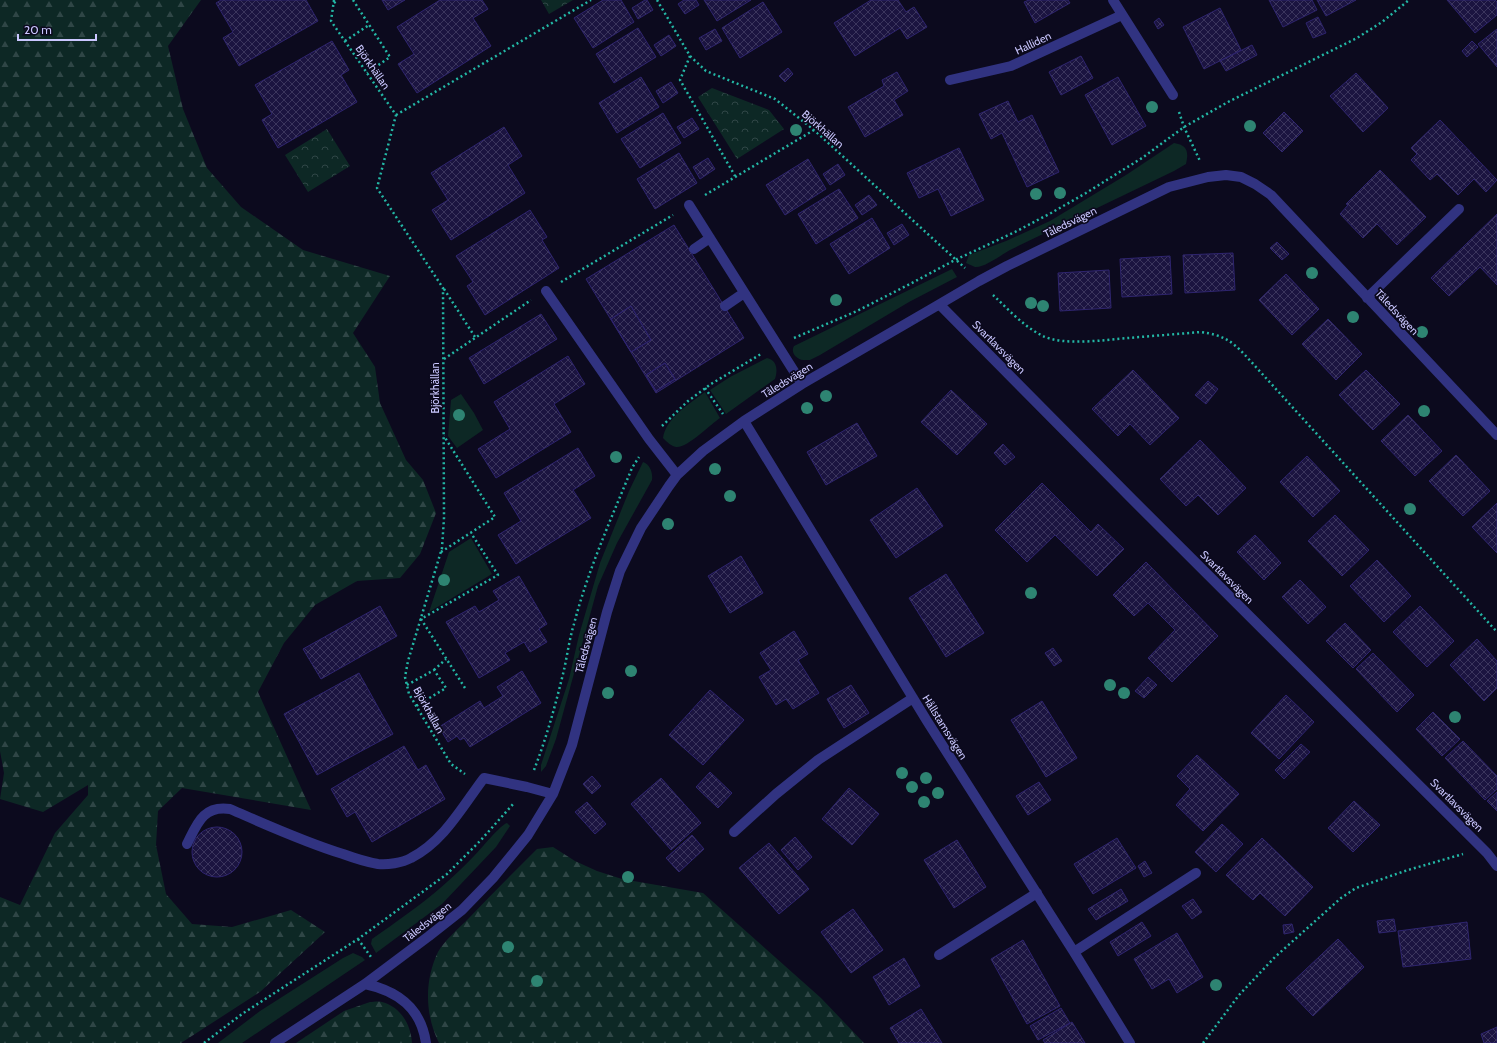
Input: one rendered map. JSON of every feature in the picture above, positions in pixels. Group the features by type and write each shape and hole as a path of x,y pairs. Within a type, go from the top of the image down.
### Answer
{"street":[{"path":"1113,0 1173,95"},
{"name":"Halliden","path":"950,80 1011,66 1122,15"},
{"name":"Tåledsvägen","path":"275,1043 365,984 462,910 492,878 528,835 553,794 572,745 607,612 620,571 641,528 677,475 703,451 744,421 802,384 940,305 979,280 1169,187 1226,175 1241,177 1256,184 1271,195 1367,298 1496,432"},
{"path":"689,205 802,384"},
{"path":"1367,298 1459,209"},
{"path":"694,249 710,238"},
{"path":"546,291 649,439 677,475"},
{"path":"725,306 744,293"},
{"name":"Svartlavsvägen","path":"940,305 1133,500 1487,852 1497,866"},
{"name":"Hållstamsvägen","path":"744,421 913,698 1130,1043"},
{"path":"734,832 776,794 818,760 913,698"},
{"path":"187,844 202,816 213,810 225,808 318,846 367,862 380,864 409,860 437,840 484,778 553,794"},
{"path":"1074,952 1196,873"},
{"path":"939,955 1037,893"},
{"path":"365,984 379,987 406,1001 417,1016 426,1043"}],"path":[{"path":"333,2 338,0"},
{"path":"353,0 390,57 367,73"},
{"path":"475,337 377,188 396,115 591,0"},
{"name":"Björkhällan","path":"657,0 690,56 706,71 775,99 814,130 955,260 979,280 1010,311 1042,336 1059,341 1094,341 1201,332 1214,334 1228,339 1245,355 1497,632"},
{"path":"204,1043 242,1014 358,939 447,874 507,812 527,787 542,749 563,674 573,625 588,576 632,468 649,439 688,401 705,388 776,345 857,311 955,260 1015,232 1086,193 1142,158 1184,127 1228,102 1357,38 1382,22 1409,0"},
{"name":"Björkhällan","path":"333,2 331,21 396,115"},
{"path":"345,41 369,25"},
{"path":"690,56 680,80 735,176"},
{"path":"1173,95 1184,127 1208,178"},
{"path":"443,359 546,291 735,176 814,130"},
{"name":"Björkhällan","path":"444,288 444,518 441,552 405,677 409,694 451,764 465,774 484,778"},
{"path":"705,388 733,429"},
{"path":"441,552 495,517 444,435"},
{"path":"465,688 421,620 498,576 471,532"},
{"path":"407,685 434,670 446,659"},
{"path":"416,706 446,688 434,670"},
{"path":"1202,1043 1239,995 1275,957 1341,898 1356,888 1408,870 1463,854 1487,852"}],"green space":[{"path":"0,0 201,0 168,46 183,109 207,168 241,207 303,250 390,276 353,333 375,367 380,403 406,460 423,480 436,513 420,554 400,578 357,581 315,605 284,643 258,692 311,810 182,788 158,811 156,845 166,894 192,924 232,927 291,910 325,932 260,992 181,1043 0,1043 0,897 20,905 55,833 88,795 88,785 43,812 0,799 4,773 0,751"},
{"path":"541,0 573,0 549,14"},
{"path":"712,88 769,110 784,129 737,159 698,97"},
{"path":"327,129 350,166 308,192 285,155"},
{"path":"1174,143 1182,145 1186,149 1187,156 1186,164 1174,171 1010,250 979,267 966,263 969,255 1006,241 1050,221 1126,175"},
{"path":"952,269 957,277 909,302 820,355 810,360 803,360 796,357 793,351 794,346"},
{"path":"767,358 775,363 775,379 726,414 710,390 730,377"},
{"path":"705,392 720,418 686,444 680,447 671,445 663,438 669,424 679,412"},
{"path":"461,394 483,430 457,448 448,436 451,400"},
{"path":"643,462 648,465 650,469 652,480 617,543 598,586 556,739 546,766 541,772 541,765 569,679 579,635 600,563 629,491"},
{"path":"471,538 492,574 429,612 449,552"},
{"path":"507,823 510,826 496,847 442,904 376,953 371,944 372,939 442,886 466,864 500,828"},
{"path":"553,847 575,861 597,871 622,879 703,893 821,998 864,1043 439,1043 431,1021 428,998 430,975 438,952 444,943 537,849"},
{"path":"353,953 365,960 242,1043 218,1043 260,1011"},
{"path":"370,1002 382,1002 389,1004 400,1012 410,1030 412,1043 296,1043 344,1011"}],"building":[{"path":"221,0 306,0 318,21 239,66 223,38 233,32 216,3"},
{"path":"382,0 405,0 388,10"},
{"path":"440,0 482,0 488,9 473,18 491,46 417,93 398,64 414,54 397,27"},
{"path":"603,0 621,0 634,22 593,48 574,18"},
{"path":"647,0 653,10 638,19 632,8"},
{"path":"684,0 696,0 699,5 685,14 678,4"},
{"path":"704,0 751,0 717,21"},
{"path":"871,0 898,0 906,12 914,7 927,27 907,39 900,28 855,56 834,23"},
{"path":"1029,0 1068,0 1070,3 1035,23 1024,2"},
{"path":"1269,0 1312,0 1317,10 1283,27"},
{"path":"1317,0 1356,0 1326,16"},
{"path":"1447,0 1495,0 1497,2 1497,15 1475,33"},
{"path":"763,2 782,32 740,58 722,28"},
{"path":"1220,8 1241,50 1204,69 1183,27"},
{"path":"1318,17 1326,33 1313,38 1306,23"},
{"path":"1159,18 1164,25 1158,29 1154,22"},
{"path":"638,28 656,57 614,83 596,54"},
{"path":"715,29 722,41 706,50 699,38"},
{"path":"1497,29 1497,67 1478,44"},
{"path":"669,35 676,46 661,56 654,45"},
{"path":"332,41 349,70 341,75 357,102 278,148 262,120 272,114 255,85"},
{"path":"1472,41 1478,47 1467,57 1462,51"},
{"path":"1252,45 1257,55 1226,71 1220,61"},
{"path":"1081,56 1093,78 1061,95 1049,72"},
{"path":"788,68 793,74 785,82 779,76"},
{"path":"897,72 908,91 894,100 903,115 865,137 848,107 884,86 882,80"},
{"path":"1356,73 1388,108 1363,132 1330,96"},
{"path":"641,77 659,107 617,133 599,103"},
{"path":"1118,77 1146,126 1112,145 1085,95"},
{"path":"671,82 678,93 663,103 656,91"},
{"path":"1008,101 1018,122 1032,115 1059,172 1027,187 1002,133 991,139 979,114"},
{"path":"1284,112 1303,131 1282,152 1263,133"},
{"path":"663,113 681,143 640,168 621,139"},
{"path":"692,118 699,129 684,138 677,127"},
{"path":"1440,120 1497,180 1486,192 1474,179 1458,195 1437,174 1430,180 1411,160 1417,154 1411,148"},
{"path":"504,127 522,156 508,165 525,193 451,240 432,210 448,200 431,173"},
{"path":"959,148 984,200 951,216 938,189 919,198 907,173"},
{"path":"679,153 697,183 655,209 637,179"},
{"path":"708,158 715,169 700,179 693,167"},
{"path":"808,159 826,189 785,215 766,185"},
{"path":"838,164 845,175 830,185 823,174"},
{"path":"1380,170 1426,217 1397,245 1377,224 1363,238 1340,214 1348,205 1346,204"},
{"path":"839,189 858,218 816,244 798,214"},
{"path":"869,195 877,205 862,215 855,205"},
{"path":"530,210 547,237 542,240 559,268 485,315 467,286 473,282 456,256"},
{"path":"1497,214 1497,285 1480,267 1449,296 1431,278"},
{"path":"872,218 890,248 849,274 830,244"},
{"path":"902,224 909,235 894,245 887,233"},
{"path":"674,225 744,338 656,393 586,279","holes":["631,306 651,340 631,352 611,319","665,363 675,379 656,391 646,375"]},
{"path":"1277,242 1289,254 1282,260 1270,248"},
{"path":"1233,253 1235,290 1185,293 1183,255"},
{"path":"1170,256 1172,294 1122,297 1120,259"},
{"path":"1109,270 1111,308 1060,311 1058,273"},
{"path":"1286,274 1319,309 1292,335 1259,300"},
{"path":"631,306 651,340 631,352 611,319"},
{"path":"541,314 557,339 484,384 469,358"},
{"path":"1328,319 1362,354 1336,380 1302,344"},
{"path":"568,356 585,384 554,404 571,432 496,478 478,449 510,429 494,402"},
{"path":"665,363 675,379 656,391 646,375"},
{"path":"1133,370 1179,418 1150,445 1130,424 1118,436 1092,409"},
{"path":"1366,370 1400,404 1373,430 1339,395"},
{"path":"1208,381 1218,389 1206,404 1195,395"},
{"path":"951,390 987,424 957,455 921,422"},
{"path":"1408,415 1442,451 1415,476 1381,441"},
{"path":"857,423 877,456 826,485 807,452"},
{"path":"1200,440 1246,488 1218,515 1198,495 1186,506 1160,479"},
{"path":"1003,444 1015,457 1005,465 994,453"},
{"path":"578,448 595,476 573,490 591,518 516,564 498,535 521,521 504,493"},
{"path":"1456,455 1490,491 1463,516 1429,481"},
{"path":"1307,456 1340,491 1313,517 1280,482"},
{"path":"1042,483 1091,532 1098,524 1124,549 1097,576 1055,535 1027,562 995,530"},
{"path":"917,488 943,526 896,558 870,520"},
{"path":"1497,503 1497,553 1472,527"},
{"path":"1335,515 1369,550 1342,576 1308,541"},
{"path":"1255,535 1281,563 1264,580 1237,552"},
{"path":"741,556 763,593 730,613 708,576"},
{"path":"1377,560 1411,596 1384,622 1350,586"},
{"path":"1146,562 1218,636 1172,682 1148,658 1175,630 1148,603 1134,616 1113,595"},
{"path":"946,574 984,633 946,657 909,598"},
{"path":"519,576 547,624 539,629 547,642 530,652 524,642 505,653 510,660 479,678 446,622 475,606 479,612 499,600 493,591"},
{"path":"1300,580 1326,607 1308,624 1282,597"},
{"path":"380,606 397,636 321,679 303,649"},
{"path":"1420,606 1454,641 1427,667 1393,632"},
{"path":"1345,623 1371,650 1353,668 1326,641"},
{"path":"794,631 808,654 798,660 819,693 793,709 786,699 776,705 759,677 771,670 760,653"},
{"path":"1477,639 1497,661 1497,688 1484,701 1450,665"},
{"path":"1053,648 1062,661 1054,666 1045,653"},
{"path":"1373,653 1414,695 1397,712 1356,669"},
{"path":"522,671 541,703 470,747 464,738 460,740 457,736 448,742 439,727 480,701 484,708 503,696 497,687"},
{"path":"359,673 393,734 317,775 284,714"},
{"path":"1148,677 1157,685 1144,698 1135,691"},
{"path":"851,685 869,713 844,728 827,699"},
{"path":"710,690 744,720 703,765 669,735"},
{"path":"1286,695 1314,722 1279,759 1251,733"},
{"path":"1042,701 1077,758 1046,777 1011,720"},
{"path":"1433,712 1460,739 1442,756 1416,729"},
{"path":"1463,741 1497,776 1497,789 1485,800 1445,758"},
{"path":"1301,744 1310,752 1284,779 1275,770"},
{"path":"404,746 418,770 426,765 445,799 372,842 355,812 347,817 331,789"},
{"path":"1197,755 1239,794 1203,831 1176,805 1190,789 1177,776"},
{"path":"710,772 732,793 718,808 696,787"},
{"path":"592,776 601,786 592,794 583,784"},
{"path":"661,778 701,823 671,850 631,804"},
{"path":"1039,782 1051,800 1028,815 1016,796"},
{"path":"849,788 879,814 852,845 822,819"},
{"path":"1497,792 1497,811 1487,801"},
{"path":"1354,801 1380,825 1353,852 1328,828"},
{"path":"587,802 606,824 595,834 575,812"},
{"path":"1222,824 1243,844 1216,872 1195,852"},
{"path":"212,827 222,827 235,834 242,847 242,857 235,870 222,877 212,877 203,873 196,866 192,857 192,847 196,838 203,831"},
{"path":"692,835 704,849 679,872 666,858"},
{"path":"795,837 812,857 798,870 781,850"},
{"path":"1117,838 1136,868 1093,894 1074,864"},
{"path":"1262,838 1313,887 1285,916 1260,893 1253,900 1226,875"},
{"path":"957,840 986,887 954,908 924,860"},
{"path":"769,843 809,889 779,914 739,868"},
{"path":"1145,861 1152,873 1144,877 1138,866"},
{"path":"1121,889 1128,901 1096,920 1088,909"},
{"path":"1193,899 1202,912 1192,919 1182,906"},
{"path":"853,909 883,950 851,973 821,932"},
{"path":"1394,919 1396,931 1379,933 1377,921"},
{"path":"1142,922 1151,936 1118,956 1110,942"},
{"path":"1467,922 1471,959 1403,967 1398,931"},
{"path":"1292,924 1294,932 1284,934 1283,925"},
{"path":"1177,933 1203,977 1177,993 1169,979 1152,989 1134,959"},
{"path":"1338,939 1364,967 1313,1016 1286,988"},
{"path":"1023,940 1060,1006 1027,1024 991,959"},
{"path":"904,958 920,986 889,1005 873,977"},
{"path":"1061,1008 1070,1023 1038,1040 1030,1026"},
{"path":"921,1009 942,1043 899,1043 890,1028"},
{"path":"1072,1022 1085,1043 1045,1043 1043,1040"},
{"path":"1497,1027 1497,1043 1484,1043 1481,1034"}]}
